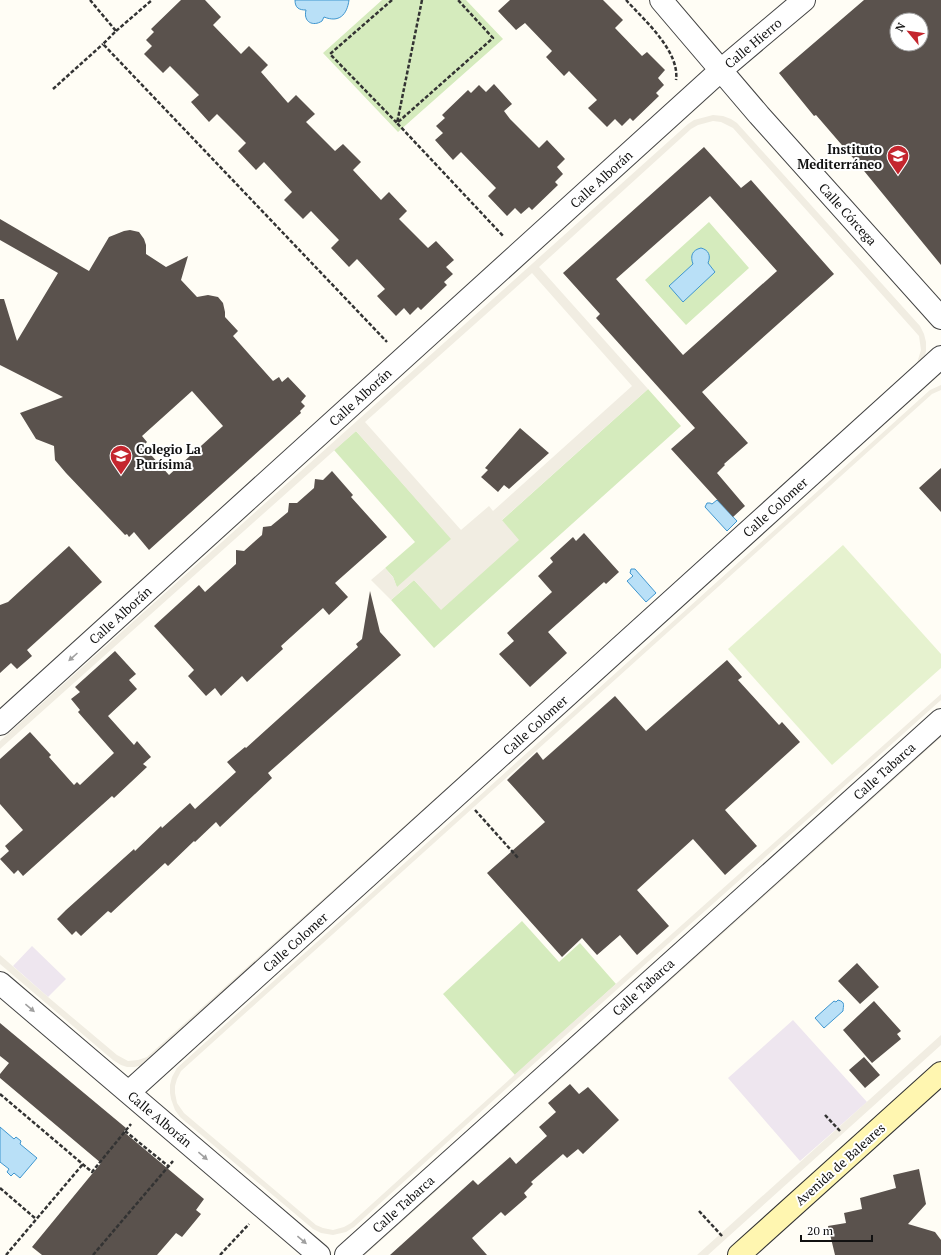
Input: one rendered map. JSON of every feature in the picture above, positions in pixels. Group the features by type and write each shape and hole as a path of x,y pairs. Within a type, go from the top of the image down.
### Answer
{"main road":[{"name":"Avenida de Baleares","path":"739,1255 941,1073"}],"street":[{"name":"Calle Córcega","path":"661,0 721,70 941,318"},
{"name":"Calle Hierro","path":"721,70 804,0"},
{"name":"Calle Alborán","path":"0,724 721,70"},
{"name":"Calle Colomer","path":"129,1092 941,357"},
{"name":"Calle Tabarca","path":"346,1255 941,720"},
{"name":"Calle Alborán","path":"0,983 319,1255"}],"path":[{"path":"90,0 116,31"},
{"path":"53,89 152,0"},
{"path":"392,0 330,54 397,123 508,242"},
{"path":"397,123 422,0"},
{"path":"397,123 493,38 458,0"},
{"path":"626,0 660,38 672,54 676,71 674,85"},
{"path":"103,44 391,347"},
{"path":"471,806 519,859"},
{"path":"0,1094 92,1172 135,1119"},
{"path":"825,1115 840,1131"},
{"path":"125,1131 168,1166"},
{"path":"93,1255 178,1155"},
{"path":"6,1255 83,1164"},
{"path":"0,1188 36,1219"},
{"path":"220,1255 263,1207"},
{"path":"699,1211 723,1237"}],"shaded area":[{"path":"713,115 723,116 737,123 920,326 926,342 924,359 913,369 917,363 921,350 919,336 733,128 721,122 713,121 698,125 691,129 539,267 648,389 502,520 519,540 441,610 414,580 391,600 371,580 385,568 393,577 397,587 451,539 356,431 0,749 0,741 694,120","holes":["532,273 632,386 493,511 489,506 461,530 365,422"]},
{"path":"907,375 144,1065 127,1067 113,1060 0,964 0,955 117,1055 128,1061 147,1057"},
{"path":"941,385 941,390 932,394 181,1071 175,1086 177,1103 184,1113 316,1225 333,1230 344,1227 351,1223 553,1040 941,694 941,700 518,1078 354,1227 346,1232 333,1235 321,1233 313,1229 180,1117 175,1110 170,1093 172,1077 177,1068 930,390"},
{"path":"941,727 941,737 898,776 365,1255 355,1255"},
{"path":"32,946 66,979 48,997 13,966"},
{"path":"793,1020 867,1102 800,1161 728,1078"},
{"path":"941,1035 941,1045 708,1255 697,1255"}],"green space":[{"path":"382,0 466,0 503,39 398,132 323,53"},
{"path":"709,222 749,268 686,325 645,280"},
{"path":"648,389 681,426 434,648 391,600 414,580 441,609 518,540 501,521"},
{"path":"356,431 452,539 397,588 393,577 385,568 415,542 334,450"},
{"path":"843,545 941,654 941,668 832,765 728,649"},
{"path":"522,921 559,962 580,943 616,984 515,1075 443,994"}],"water":[{"path":"295,0 349,0 344,14 334,19 324,17 322,21 315,24 307,20 305,14 306,10 301,10 298,8"},
{"path":"701,248 706,250 709,254 708,263 715,272 683,302 669,286 693,264 692,254"},
{"path":"717,500 737,521 727,531 705,507 707,503 712,504"},
{"path":"631,569 635,569 656,593 646,602 627,581 633,576 630,573"},
{"path":"838,1000 843,1003 843,1011 824,1028 815,1018 834,1001 836,1002"},
{"path":"0,1127 14,1139 16,1137 21,1141 20,1144 37,1158 20,1178 14,1173 11,1176 7,1172 9,1169 0,1162"}],"building":[{"path":"181,0 205,0 221,17 213,25 241,54 249,46 268,65 261,72 288,103 296,95 315,114 306,122 335,151 343,144 361,162 353,170 381,200 389,192 407,211 399,219 428,248 436,241 454,260 446,267 453,274 444,282 447,285 421,310 418,307 410,315 404,308 396,316 377,296 385,289 357,259 349,267 331,248 339,240 311,211 303,219 284,200 292,192 264,162 256,170 238,151 246,143 217,114 209,122 191,102 199,95 170,66 163,73 144,54 152,46 146,40 154,32 151,29"},
{"path":"510,0 603,0 623,20 615,28 642,56 647,52 665,70 658,78 664,85 656,93 659,96 633,121 630,118 622,126 615,119 607,127 588,108 597,100 569,71 564,76 546,57 552,51 525,23 516,30 498,11"},
{"name":"Instituto Mediterráneo","path":"864,0 941,0 941,265 860,166 816,115 814,116 779,73"},
{"path":"494,84 512,104 504,111 510,119 539,148 547,140 565,159 557,167 563,174 555,182 558,185 532,210 529,207 521,214 515,208 507,216 488,196 496,188 461,152 453,160 435,140 443,133 436,126 445,118 442,115 468,90 471,93 479,85 486,92"},
{"path":"704,147 741,188 751,180 834,274 702,392 748,443 724,464 725,465 717,473 745,506 733,517 671,449 695,428 596,318 600,314 563,273","holes":["710,196 777,271 683,355 616,279"]},
{"path":"0,219 89,271 109,237 130,230 139,232 144,239 146,254 166,267 188,256 181,280 197,297 208,295 218,297 223,303 225,317 238,331 233,336 273,381 279,377 282,382 288,377 306,396 301,402 305,406 300,411 301,413 149,550 134,532 129,537 127,534 125,535 66,473 55,460 54,446 36,439 20,413 63,397 0,365 0,299 4,299 17,341 58,273 0,240","holes":["192,391 223,426 169,475 143,446 147,442 142,436"]},
{"path":"520,428 549,453 509,489 504,485 498,492 481,477 488,470 485,468"},
{"path":"941,468 941,512 919,488"},
{"path":"332,471 353,495 351,497 387,537 335,583 348,597 329,615 323,608 281,646 283,649 247,682 242,676 221,696 215,688 206,696 188,676 194,670 154,626 199,585 205,592 236,564 236,550 244,551 262,535 263,527 271,526 288,512 289,503 297,503 314,488 315,479 323,480"},
{"path":"584,533 619,572 606,584 604,582 548,632 567,653 530,687 499,654 514,641 507,633 552,592 538,576 553,562 550,558 573,537 576,541"},
{"path":"69,546 102,582 27,650 32,656 17,669 11,663 0,673 0,605 8,602"},
{"path":"370,591 380,632 401,655 268,773 272,778 220,827 216,822 168,866 165,863 111,913 108,911 81,936 76,931 72,935 57,919 134,849 135,851 161,826 162,828 190,803 195,809 236,772 227,762 245,747 246,748 358,647 356,644 362,639"},
{"path":"115,651 136,674 129,680 137,689 108,716 134,745 137,741 151,757 143,764 147,767 114,798 112,796 23,876 18,870 14,874 0,859 9,851 5,846 23,830 0,804 0,759 30,732 51,755 49,757 74,785 77,782 80,785 114,753 78,712 80,710 71,699 80,692 75,687"},
{"path":"727,660 742,677 738,680 779,725 782,722 800,742 725,810 757,846 725,875 693,839 637,890 669,926 637,955 620,935 597,955 582,938 562,957 487,873 545,822 507,780 537,752 543,760 615,696 646,731"},
{"path":"857,963 879,987 860,1004 838,981"},
{"path":"874,1001 901,1031 897,1034 901,1039 872,1063 843,1030"},
{"path":"0,1023 126,1128 124,1132 204,1199 196,1210 201,1214 182,1237 176,1233 157,1255 42,1255 32,1247 101,1163 0,1078 0,1074 9,1063 0,1056"},
{"path":"864,1057 880,1075 865,1088 849,1070"},
{"path":"570,1084 579,1094 588,1087 619,1120 583,1154 578,1149 567,1158 563,1154 531,1182 533,1184 524,1193 527,1197 505,1216 501,1212 472,1238 487,1255 390,1255 473,1180 478,1185 510,1157 516,1164 547,1136 539,1127 556,1112 548,1103"},
{"path":"919,1169 926,1204 908,1224 935,1232 941,1240 941,1255 835,1255 828,1226 846,1223 844,1213 862,1209 860,1198 896,1188 893,1175"}],"place":[{"name":"Instituto Mediterráneo","path":"898,176"},
{"name":"Colegio La Purísima","path":"121,476"}]}
